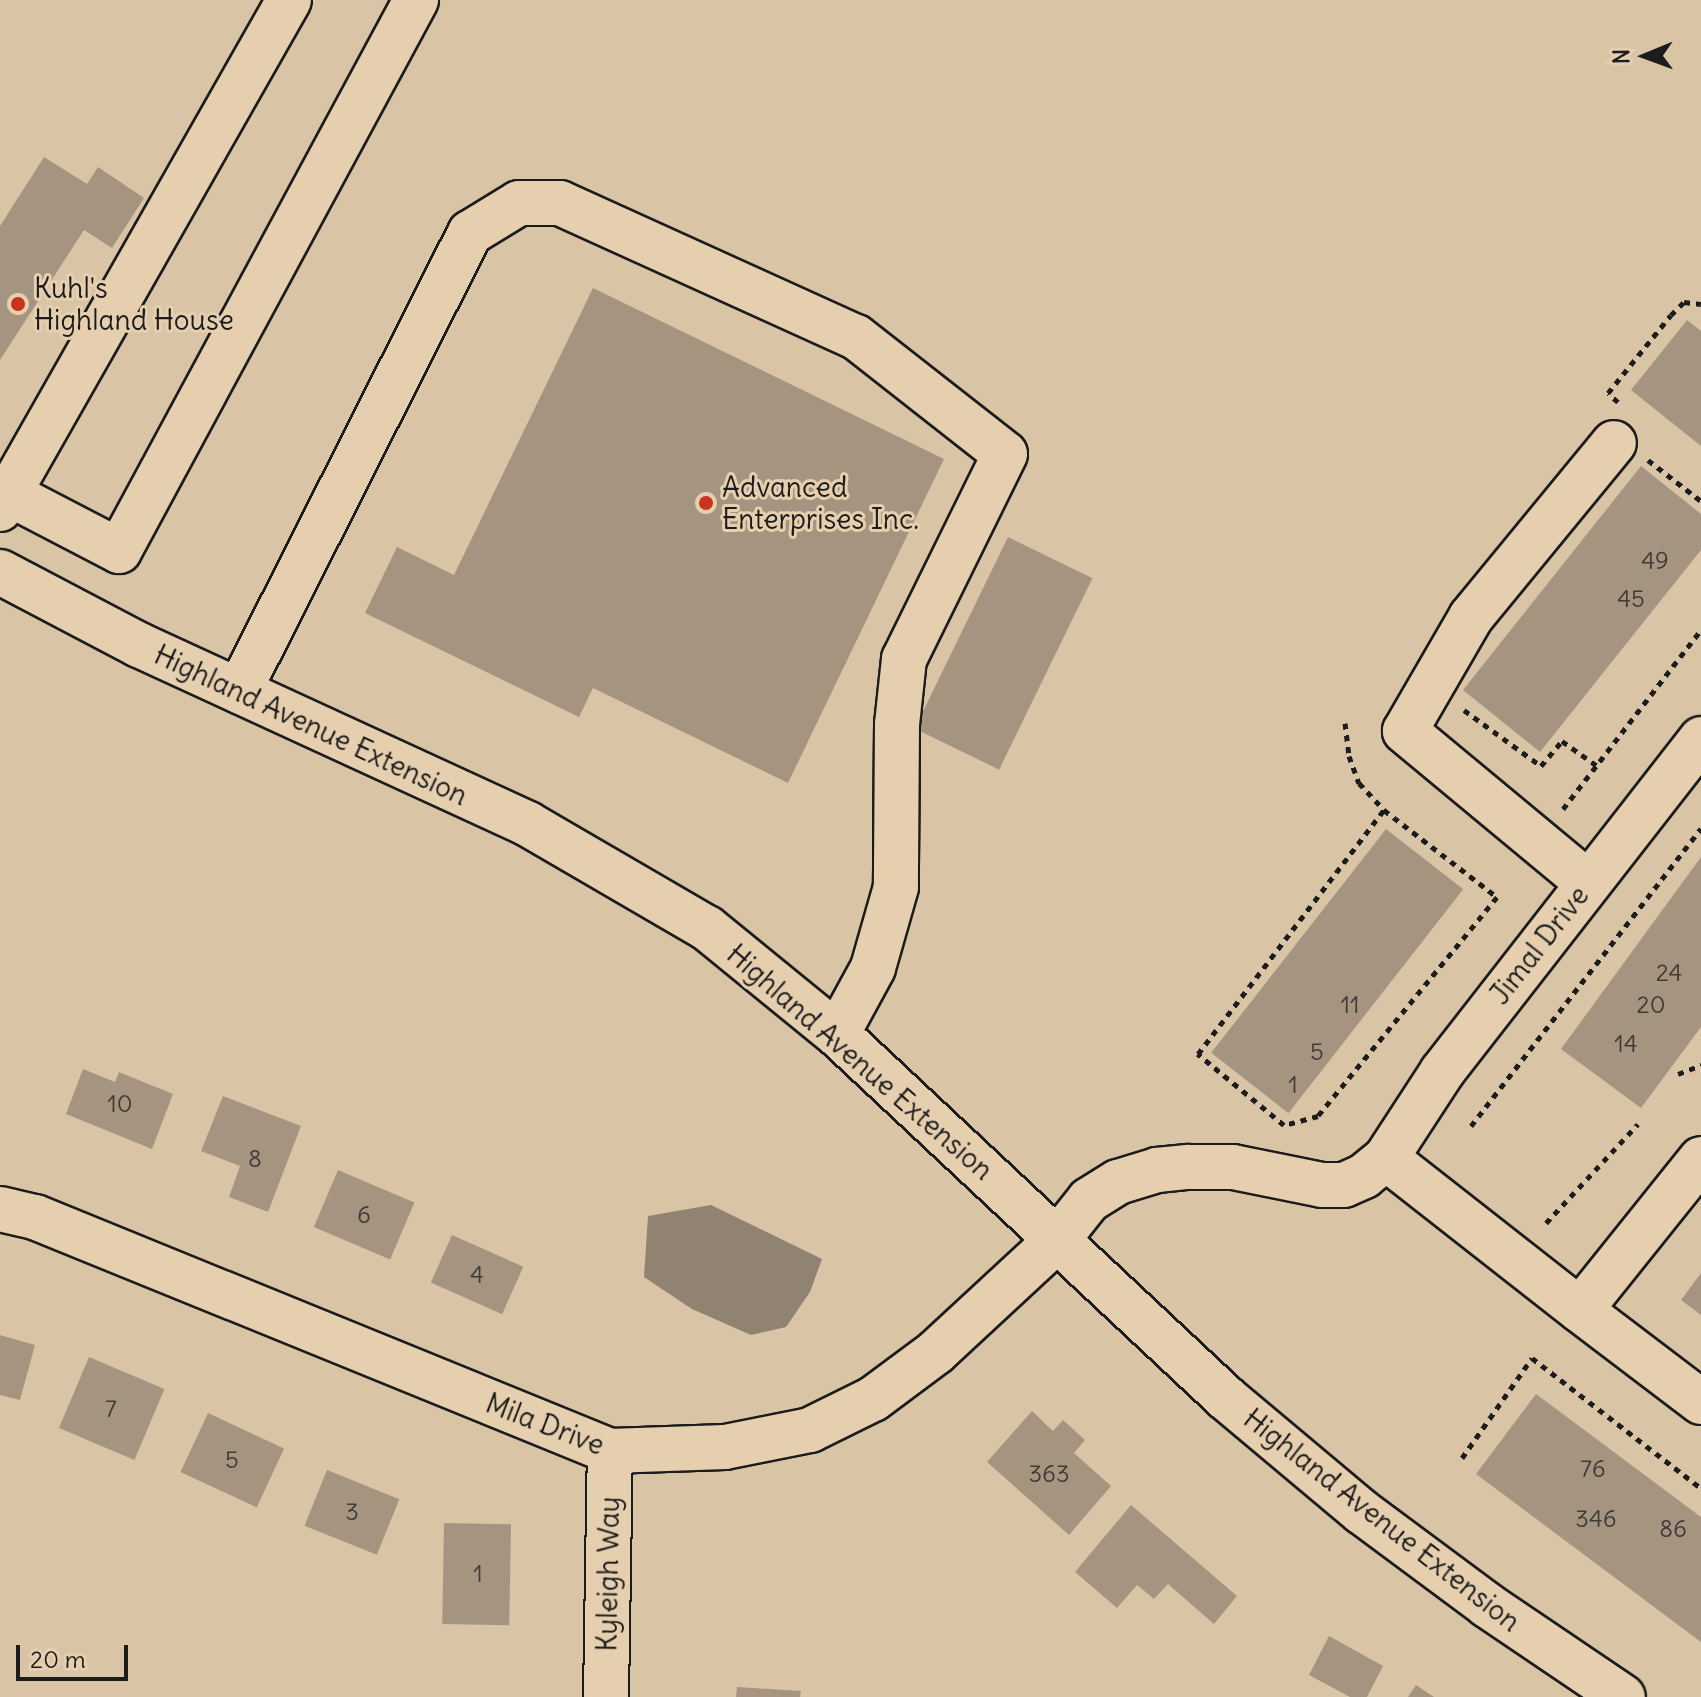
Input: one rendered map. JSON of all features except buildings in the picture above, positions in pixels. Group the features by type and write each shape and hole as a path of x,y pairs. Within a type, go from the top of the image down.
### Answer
{"street":[{"path":"289,0 3,498 119,551 416,0"},
{"path":"239,691 470,233 519,203 560,203 856,337 1005,454 904,659 897,724 896,887 873,968 837,1034"},
{"path":"1588,883 1405,731 1471,617 1628,437"},
{"name":"Highland Avenue Extension","path":"0,572 139,645 528,824 707,928 837,1034 1226,1398 1362,1512 1487,1605 1623,1697"},
{"name":"Jimal Drive","path":"1058,1239 1089,1200 1118,1182 1157,1170 1233,1167 1294,1181 1344,1185 1364,1176 1386,1158 1442,1072 1701,739"},
{"path":"1386,1158 1701,1402"},
{"path":"1580,1310 1701,1159"},
{"name":"Mila Drive","path":"0,1209 35,1217 610,1451 725,1447 810,1430 873,1399 936,1352 1058,1239"},
{"name":"Kyleigh Way","path":"606,1697 610,1451"}],"path":[{"path":"1701,304 1684,302 1608,393 1628,437 1701,501"},
{"path":"1557,816 1701,630"},
{"path":"1456,705 1541,766 1562,741 1596,765"},
{"path":"1345,723 1349,756 1359,783 1384,810 1497,897 1318,1116 1284,1125 1198,1054 1384,810"},
{"path":"1471,1126 1701,828"},
{"path":"1678,1074 1701,1065"},
{"path":"1546,1223 1638,1124"},
{"path":"1462,1458 1532,1358 1701,1488"}],"shaded area":[{"path":"711,1205 822,1259 810,1292 786,1327 751,1335 692,1309 644,1277 648,1216"}],"place":[{"name":"Kuhl's Highland House","path":"18,304"},
{"name":"Advanced Enterprises Inc.","path":"706,503"}]}
